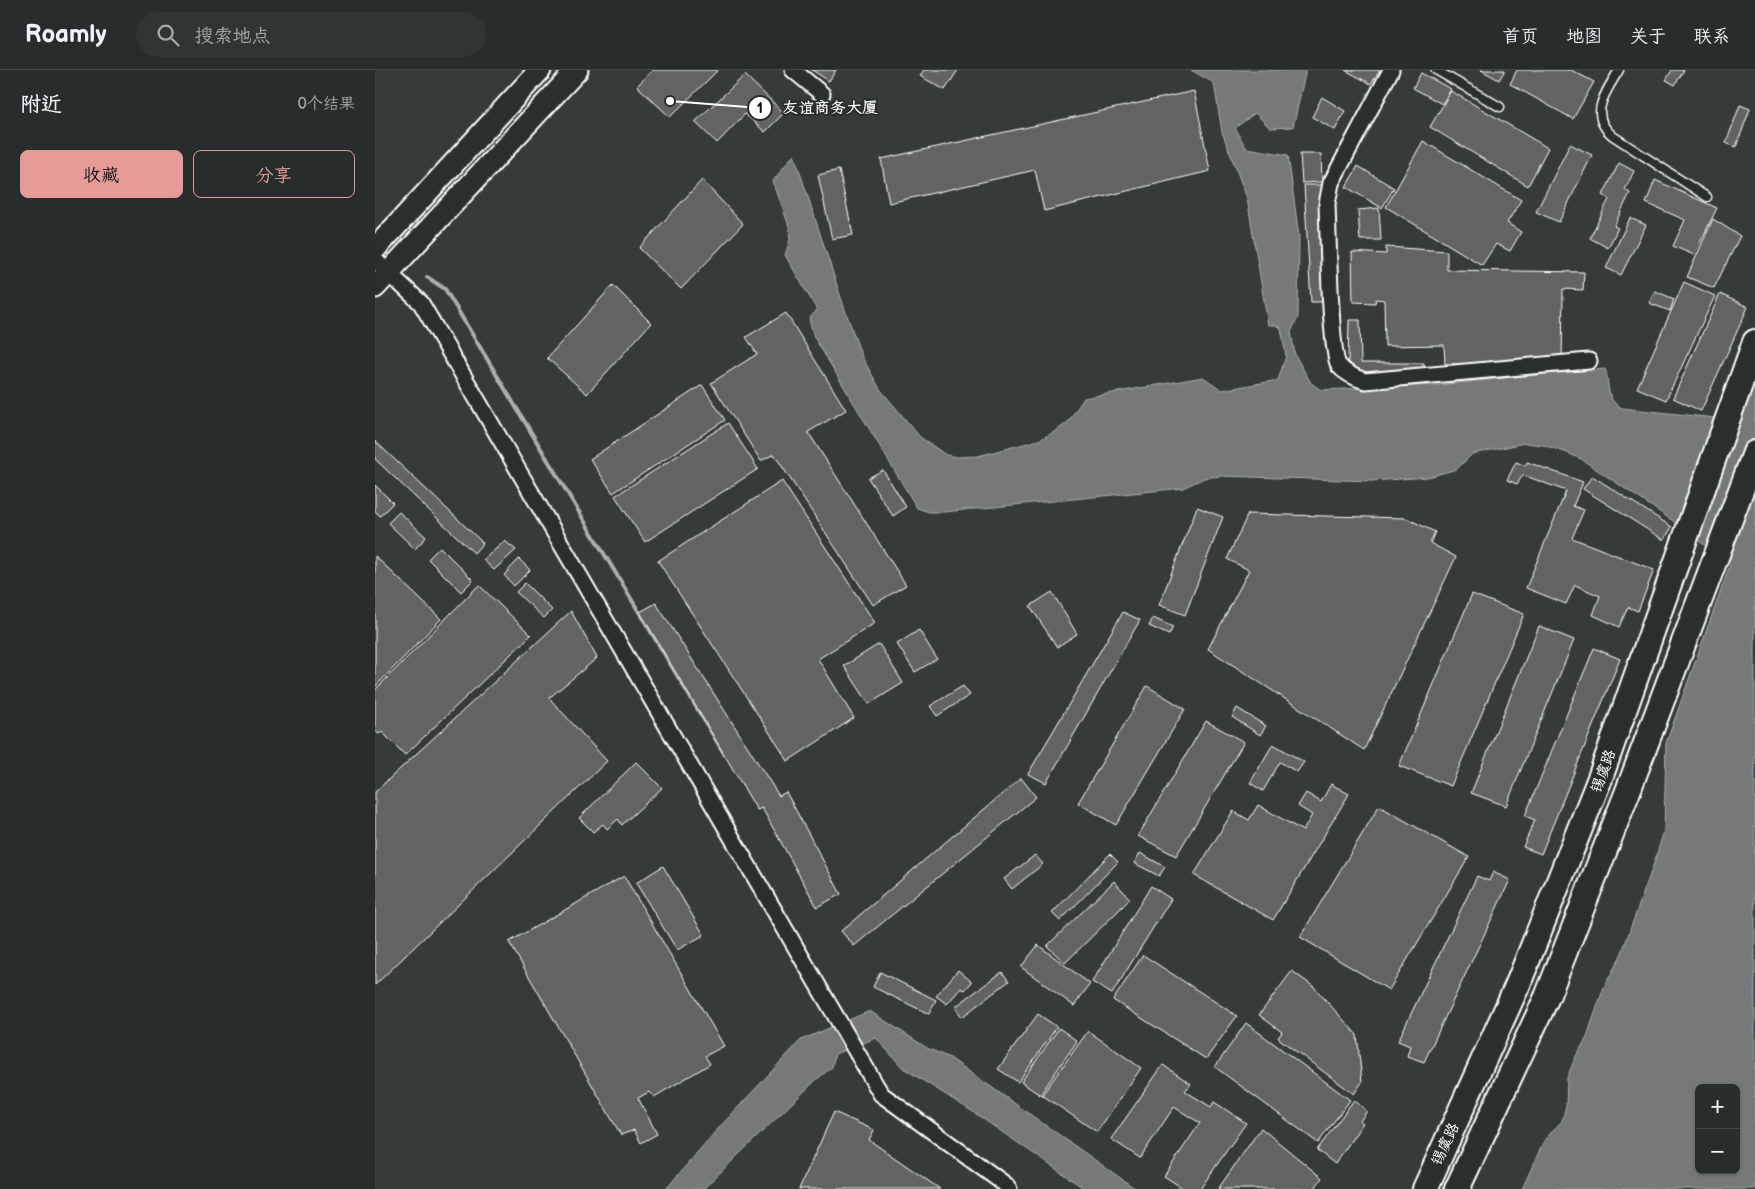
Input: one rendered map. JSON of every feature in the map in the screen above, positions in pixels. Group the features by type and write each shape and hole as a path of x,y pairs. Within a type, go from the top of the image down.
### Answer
{"main road":[{"path":"375,249 540,70"},
{"path":"380,273 577,70"},
{"name":"锡虞路","path":"1425,1189 1518,984 1600,778 1755,342"},
{"name":"锡虞路","path":"1457,1189 1547,996 1628,791 1755,453"}],"street":[{"path":"793,70 822,94"},
{"path":"1391,70 1331,183 1327,204 1333,335 1339,366 1349,375 1365,381 1589,361"},
{"path":"380,273 421,303 881,1094 1009,1189"}],"lane":[{"path":"1436,70 1500,107"},
{"path":"1619,70 1602,99 1601,116 1607,130 1613,136 1707,197"}],"shaded area":[{"path":"1191,70 1306,70 1293,127 1270,128 1255,113 1235,128 1246,148 1288,155 1299,237 1298,317 1291,332 1295,355 1311,383 1321,390 1438,385 1605,369 1610,396 1622,408 1715,418 1755,376 1755,1189 1522,1189 1545,1139 1562,1121 1566,1106 1567,1078 1575,1058 1586,1039 1604,987 1621,955 1653,866 1664,831 1666,743 1730,565 1676,523 1581,459 1543,445 1525,443 1472,454 1457,469 1428,477 1372,481 1221,476 1204,478 1183,488 929,512 917,508 814,337 809,319 817,310 785,255 790,240 789,226 773,181 794,154 862,357 880,389 920,437 946,455 957,457 978,456 1039,440 1068,422 1084,398 1203,377 1222,390 1278,380 1286,356 1281,328 1275,325 1268,325 1247,198 1222,132 1214,83"},
{"path":"870,1011 927,1048 950,1058 1136,1189 1085,1189 970,1110 903,1068 876,1038 835,1054 832,1067 816,1080 703,1189 666,1189 715,1132 801,1040"}],"building":[{"path":"652,70 718,70 670,117 637,86"},
{"path":"812,70 836,70 829,81"},
{"path":"924,70 958,70 945,90 920,76"},
{"path":"1345,70 1380,70 1371,84"},
{"path":"1481,70 1505,70 1499,80"},
{"path":"1517,70 1571,70 1594,82 1573,119 1510,84"},
{"path":"1672,70 1684,70 1675,85 1666,80"},
{"path":"1421,73 1451,89 1442,104 1413,88"},
{"path":"745,75 784,113 765,132 745,114 717,143 695,122"},
{"path":"1194,91 1210,171 1044,211 1035,170 889,203 881,159"},
{"path":"1451,91 1548,148 1528,186 1430,127"},
{"path":"1322,97 1345,111 1335,130 1312,117"},
{"path":"1740,105 1750,109 1736,147 1726,143"},
{"path":"1423,141 1521,200 1507,223 1521,232 1510,251 1496,244 1482,265 1386,207"},
{"path":"1570,144 1592,155 1559,222 1536,212"},
{"path":"1300,154 1321,154 1322,182 1302,183"},
{"path":"1619,163 1634,171 1625,190 1630,193 1614,226 1618,228 1608,248 1590,238 1609,199 1603,195"},
{"path":"1358,166 1394,188 1382,208 1346,187"},
{"path":"839,170 853,235 832,239 818,175"},
{"path":"702,180 743,224 681,289 639,248"},
{"path":"1655,180 1717,208 1694,255 1673,246 1685,220 1646,203"},
{"path":"1304,185 1322,185 1326,302 1311,302"},
{"path":"1379,208 1381,240 1360,240 1358,210"},
{"path":"1630,218 1646,225 1621,275 1606,268"},
{"path":"1713,219 1740,236 1714,288 1687,277"},
{"path":"1386,247 1447,251 1447,270 1584,272 1583,290 1563,289 1562,363 1445,364 1444,345 1385,346 1384,300 1376,299 1375,303 1353,302 1352,252 1386,254"},
{"path":"1684,282 1715,296 1666,400 1637,388"},
{"path":"613,285 651,323 587,394 547,358"},
{"path":"1655,291 1674,299 1670,311 1649,303"},
{"path":"1720,294 1748,307 1701,411 1673,398"},
{"path":"786,313 846,410 808,432 906,585 873,605 774,454 761,461 711,383 757,354 746,337"},
{"path":"1349,320 1360,320 1361,363 1424,363 1425,376 1363,377 1348,361"},
{"path":"702,385 725,420 613,493 590,459"},
{"path":"728,423 758,469 645,542 615,496"},
{"path":"375,441 483,543 474,553 375,459"},
{"path":"1516,462 1526,466 1527,462 1583,482 1573,506 1584,510 1572,538 1654,570 1638,611 1628,607 1619,627 1593,615 1600,596 1575,585 1566,604 1526,588 1566,491 1523,475 1517,484 1507,480"},
{"path":"883,470 906,507 893,516 868,478"},
{"path":"1592,476 1672,527 1664,540 1583,489"},
{"path":"782,481 875,623 818,659 854,718 788,761 658,561"},
{"path":"375,485 393,503 380,516 375,511"},
{"path":"1197,507 1223,517 1185,615 1159,605"},
{"path":"399,512 426,537 415,549 388,523"},
{"path":"1248,514 1406,518 1435,532 1430,543 1456,557 1364,750 1208,649 1249,570 1227,559"},
{"path":"505,541 516,550 494,570 483,560"},
{"path":"440,547 473,580 461,592 428,559"},
{"path":"375,556 441,619 375,687"},
{"path":"519,559 530,570 514,586 504,575"},
{"path":"525,583 552,610 544,618 516,592"},
{"path":"479,585 531,635 405,755 382,732 379,734 375,731 375,690"},
{"path":"1052,592 1077,634 1057,647 1030,606"},
{"path":"1472,594 1524,614 1451,786 1399,766"},
{"path":"656,603 779,796 786,792 841,894 817,907 762,808 757,810 640,612"},
{"path":"571,611 597,658 549,698 607,761 375,985 375,792"},
{"path":"1123,612 1140,620 1046,783 1028,774"},
{"path":"1153,618 1173,627 1169,635 1149,626"},
{"path":"1539,626 1574,640 1506,806 1471,793"},
{"path":"919,630 937,659 915,672 897,644"},
{"path":"879,644 903,683 869,704 844,666"},
{"path":"1594,648 1620,659 1541,854 1523,847 1535,820 1525,816"},
{"path":"963,686 970,695 937,716 930,706"},
{"path":"1147,686 1185,709 1116,825 1078,803"},
{"path":"1237,708 1266,726 1260,735 1232,717"},
{"path":"1206,721 1244,742 1176,856 1138,836"},
{"path":"1273,744 1304,762 1297,772 1280,762 1263,791 1250,783"},
{"path":"636,762 662,788 622,825 618,819 607,829 603,824 593,832 579,818"},
{"path":"1021,778 1036,797 854,946 841,931"},
{"path":"1331,784 1349,794 1273,920 1194,875 1233,811 1249,820 1258,805 1303,831 1312,815 1298,806 1306,793 1321,802"},
{"path":"1379,806 1469,857 1389,990 1300,937"},
{"path":"1140,853 1165,867 1159,876 1134,863"},
{"path":"1110,854 1118,862 1060,921 1052,913"},
{"path":"1035,855 1043,864 1012,889 1004,879"},
{"path":"663,866 704,935 677,950 636,883"},
{"path":"1493,872 1510,880 1424,1062 1407,1056 1410,1046 1398,1041 1477,876 1489,881"},
{"path":"624,876 724,1046 705,1056 710,1064 654,1097 649,1092 638,1098 657,1134 641,1143 634,1130 621,1135 509,942"},
{"path":"1114,881 1130,899 1065,963 1047,946"},
{"path":"1151,886 1171,899 1112,994 1092,982"},
{"path":"1038,945 1090,984 1074,1006 1021,967"},
{"path":"1143,955 1237,1016 1206,1059 1113,1000"},
{"path":"958,970 972,982 965,990 961,988 947,1004 936,996"},
{"path":"1292,971 1314,987 1357,1035 1362,1082 1354,1094 1278,1038 1282,1032 1259,1015"},
{"path":"880,972 936,1000 929,1014 873,987"},
{"path":"1002,972 1009,981 962,1017 955,1007"},
{"path":"1038,1014 1057,1027 1018,1082 998,1069"},
{"path":"1246,1023 1350,1100 1318,1143 1215,1067"},
{"path":"1059,1028 1077,1041 1040,1095 1021,1082"},
{"path":"1088,1031 1141,1068 1097,1132 1042,1095"},
{"path":"1163,1065 1191,1084 1185,1091 1211,1107 1214,1102 1246,1123 1200,1189 1184,1189 1164,1176 1200,1123 1174,1107 1140,1158 1111,1139"},
{"path":"1354,1100 1367,1111 1360,1121 1363,1123 1335,1164 1317,1150"},
{"path":"834,1112 874,1130 869,1140 940,1189 799,1189"},
{"path":"1261,1128 1322,1178 1314,1189 1218,1189"}],"waterway":[{"path":"427,277 445,289 725,755"}],"place":[{"name":"友谊商务大厦","path":"670,101"}]}
